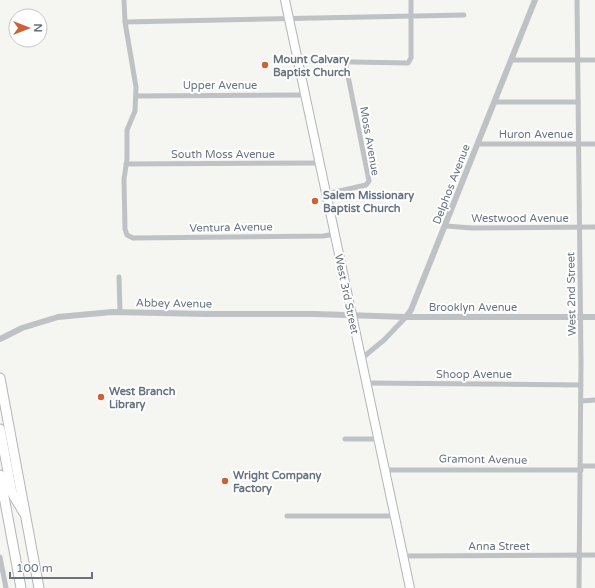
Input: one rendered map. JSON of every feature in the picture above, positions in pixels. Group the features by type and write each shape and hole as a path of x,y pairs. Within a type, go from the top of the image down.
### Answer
{"highway":[{"path":"0,378 39,588"},
{"path":"0,430 12,493 26,516"},
{"path":"0,475 21,588"}],"main road":[{"name":"West 3rd Street","path":"284,0 410,588"}],"street":[{"path":"124,0 125,22 136,76 134,117 127,130 126,164"},
{"path":"298,61 410,62 411,0"},
{"name":"Delphos Avenue","path":"361,359 384,340 411,310 446,226 535,0"},
{"name":"West 2nd Street","path":"577,0 581,317 579,588"},
{"path":"125,22 464,16"},
{"path":"512,60 595,60"},
{"name":"Moss Avenue","path":"326,194 366,184 369,181 345,61"},
{"name":"Upper Avenue","path":"136,96 305,95"},
{"path":"494,102 578,102"},
{"name":"Huron Avenue","path":"478,144 595,144"},
{"name":"South Moss Avenue","path":"126,164 319,164"},
{"name":"Ventura Avenue","path":"126,164 125,229 127,235 133,238 323,236 334,234"},
{"name":"Westwood Avenue","path":"446,226 595,227"},
{"path":"119,277 120,312"},
{"name":"Abbey Avenue","path":"0,339 22,328 58,317 90,312 352,315"},
{"name":"Brooklyn Avenue","path":"352,315 406,317 595,317"},
{"name":"Shoop Avenue","path":"366,383 581,385"},
{"path":"581,400 595,400"},
{"path":"346,439 378,439"},
{"name":"Gramont Avenue","path":"385,470 581,468 595,466"},
{"path":"287,516 395,516"},
{"name":"Anna Street","path":"404,556 595,555"},
{"path":"0,557 6,588"}],"place":[{"name":"Mount Calvary Baptist Church","path":"265,65"},
{"name":"Salem Missionary Baptist Church","path":"315,201"},
{"name":"West Branch Library","path":"101,397"},
{"name":"Wright Company Factory","path":"225,481"}]}
